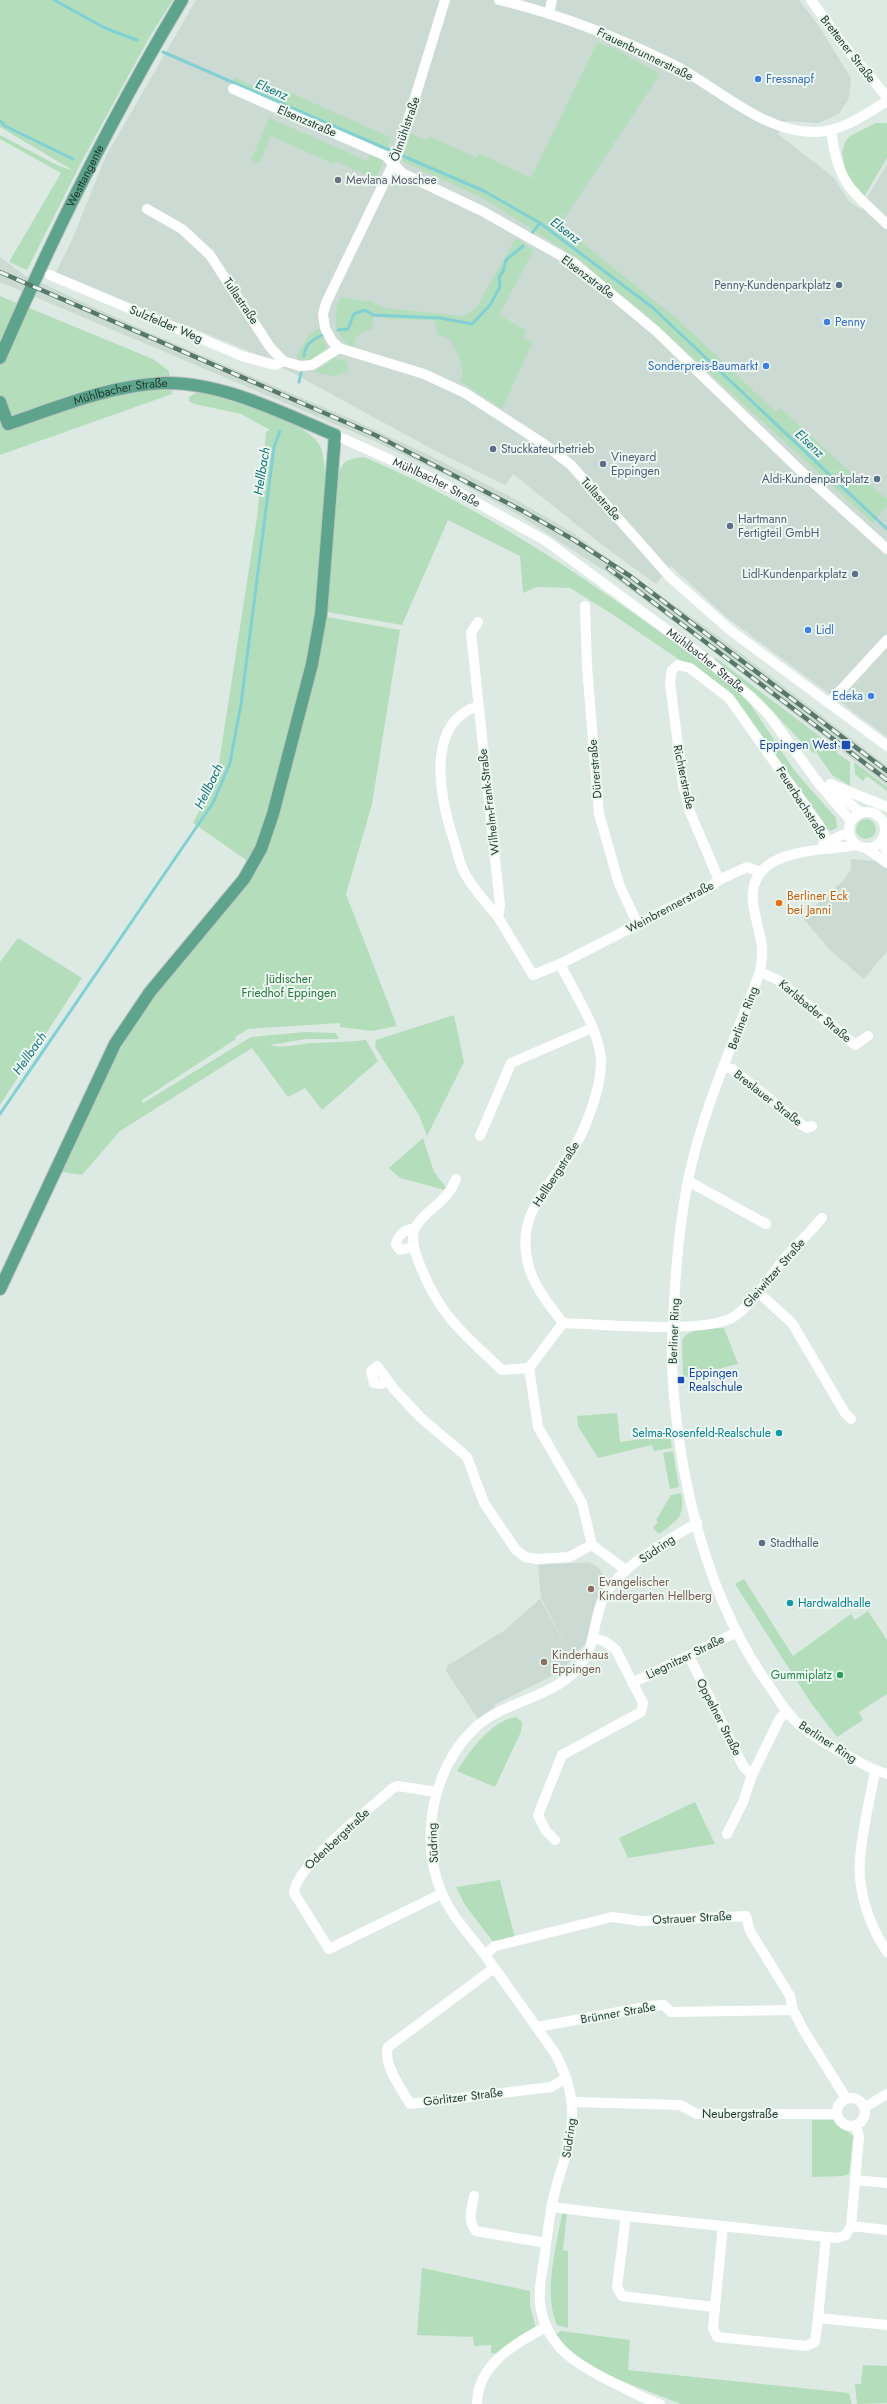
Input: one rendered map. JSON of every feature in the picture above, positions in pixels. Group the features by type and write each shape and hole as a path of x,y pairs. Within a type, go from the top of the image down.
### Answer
{"main road":[{"name":"Westtangente","path":"0,358 42,260 90,164 182,0"},
{"name":"Mühlbacher Straße","path":"4,426 101,394 136,386 164,383 209,388 241,398 335,435"},
{"path":"0,402 4,426"},
{"path":"0,1289 115,1044 150,992 244,879 261,848 273,814 310,672 321,614 335,435"}],"street":[{"name":"Ölmühlstraße","path":"335,345 325,328 323,314 326,303 395,160 403,140 445,0"},
{"name":"Frauenbrunnerstraße","path":"499,0 549,14 611,35 674,65 735,104 779,125 814,132 831,130 858,120 887,101"},
{"path":"549,14 552,0"},
{"name":"Brettener Straße","path":"811,0 842,43 887,97"},
{"name":"Elsenzstraße","path":"233,89 395,160 402,173 482,211 574,263 656,331 807,477 887,549"},
{"path":"831,130 835,160 843,179 852,191 887,224"},
{"name":"Tullastraße","path":"147,209 182,230 210,255 270,347 283,361"},
{"name":"Sulzfelder Weg","path":"50,275 242,356 275,365 283,361"},
{"path":"283,361 300,366 312,365 335,345"},
{"name":"Tullastraße","path":"335,345 424,374 465,393 544,444 571,465 670,577 730,630 887,746"},
{"name":"Mühlbacher Straße","path":"335,435 438,481 546,541 730,678 768,714 803,759 820,784 851,821"},
{"name":"Dürerstraße","path":"585,606 587,666 599,814 619,884 638,924"},
{"name":"Wilhelm-Frank-Straße","path":"478,622 470,633 500,905 498,917"},
{"path":"829,703 887,640"},
{"name":"Feuerbachstraße","path":"672,670 678,665 686,666 721,690 729,698 811,814 829,845"},
{"name":"Richterstraße","path":"672,670 670,682 674,724 683,785 690,812 719,880"},
{"path":"478,706 466,710 448,733 440,759 441,794 463,870 475,889 498,917"},
{"name":"Mühlbacher Straße","path":"803,759 825,782 861,813"},
{"name":"Mühlbacher Straße","path":"825,782 887,807"},
{"path":"856,845 849,832 851,821 861,813 873,813 885,821 884,838 887,851"},
{"path":"760,872 772,861 783,856 806,852 829,845 849,832"},
{"path":"866,848 875,846 884,838"},
{"path":"829,845 856,845 866,848 887,863"},
{"name":"Weinbrennerstraße","path":"498,917 533,975 560,964 707,889 719,880 747,867 760,872"},
{"name":"Berliner Ring","path":"760,872 753,891 753,902 762,949 760,972 704,1120 688,1181 676,1270 673,1326 672,1365 676,1417 688,1487 708,1563 737,1632 762,1675 787,1711 806,1729 836,1750 875,1771 887,1774"},
{"name":"Hellbergstraße","path":"560,964 592,1028 599,1046 601,1064 594,1098 578,1140 537,1200 525,1244 529,1267 540,1292 563,1324"},
{"name":"Karlsbader Straße","path":"760,972 778,980 855,1045 868,1036"},
{"path":"480,1136 511,1063 592,1028"},
{"name":"Breslauer Straße","path":"725,1067 732,1069 802,1125 807,1128 812,1126"},
{"path":"456,1178 452,1190 442,1202 417,1224 414,1229 413,1247 426,1280 444,1312 457,1328 502,1370 529,1368"},
{"path":"688,1181 766,1224"},
{"name":"Gleiwitzer Straße","path":"673,1326 707,1324 727,1320 735,1316 759,1293 785,1258 822,1218"},
{"path":"413,1247 400,1250 396,1245 399,1236 408,1229 414,1229"},
{"path":"759,1293 792,1323 845,1413 851,1419"},
{"path":"626,1570 592,1545 582,1504 538,1427 529,1368 563,1324 673,1326"},
{"path":"387,1380 420,1417 467,1457 484,1503 516,1550 525,1557 537,1559 569,1557 592,1545"},
{"name":"Südring","path":"660,2404 582,2368 561,2349 546,2327 540,2292 552,2207 565,2162 571,2130 573,2102 566,2078 555,2053 441,1894 437,1880 431,1841 432,1816 436,1792 447,1767 476,1727 495,1714 564,1680 574,1672 584,1659 594,1638 597,1618 606,1592 626,1570 697,1523"},
{"name":"Liegnitzer Straße","path":"632,1683 737,1632"},
{"name":"Liegnitzer Straße","path":"555,1840 546,1831 538,1815 562,1755 641,1712 643,1703 616,1650 606,1642 594,1638"},
{"name":"Oppelner Straße","path":"689,1656 743,1766 752,1775"},
{"name":"Oppelner Straße","path":"727,1834 743,1802 752,1775 780,1718 787,1711"},
{"path":"875,1771 860,1860 862,1887 868,1913 879,1940 887,1952"},
{"name":"Odenbergstraße","path":"436,1792 398,1786 393,1788 308,1863 296,1882 294,1891 329,1949 441,1894"},
{"name":"Ostrauer Straße","path":"484,1955 495,1946 612,1917 641,1921 746,1916 750,1931 790,1996 793,2010 846,2098"},
{"name":"Görlitzer Straße","path":"494,1968 388,2047 386,2054 388,2062 410,2104 552,2087 566,2078"},
{"name":"Brünner Straße","path":"536,2027 651,2006 664,2005 671,2012 793,2010"},
{"path":"865,2107 887,2094"},
{"path":"846,2098 857,2098 865,2107 864,2118 856,2125 844,2124 837,2114 838,2104 846,2098"},
{"name":"Neubergstraße","path":"573,2102 680,2105 697,2114 837,2114"},
{"path":"552,2207 837,2238 846,2235 851,2226 859,2137 856,2125"},
{"path":"855,2180 887,2183"},
{"path":"474,2196 471,2226 476,2231 546,2243"},
{"path":"626,2216 617,2287 622,2296 714,2307"},
{"path":"722,2226 713,2328 717,2337 806,2346 815,2342 826,2237"},
{"path":"851,2226 887,2230"},
{"path":"818,2318 887,2325"},
{"path":"477,2404 480,2382 493,2364 510,2347 546,2327"}],"shaded area":[{"path":"196,0 799,0 818,25 851,78 849,98 839,114 818,123 786,121 778,134 833,177 849,201 860,209 887,164 887,737 725,616 671,566 656,584 601,544 513,474 505,485 434,450 265,358 188,326 123,304 55,274 72,240 106,156"},
{"path":"0,257 24,275 150,333 351,419 431,456 511,497 570,531 718,636 887,766 887,786 700,641 602,569 517,514 454,479 370,439 0,282"},
{"path":"851,859 876,861 887,869 887,951 864,979 829,949 802,917 842,882 851,869"},
{"path":"589,1562 600,1569 606,1582 596,1601 585,1646 582,1647 573,1659 541,1598 538,1565"},
{"path":"540,1599 573,1659 558,1673 494,1705 495,1707 478,1719 446,1671 447,1666 505,1630"}],"green space":[{"path":"0,0 173,0 149,38 83,159 27,270 9,262 61,173 0,139 0,135 57,165 74,171 0,127"},
{"path":"597,43 614,48 660,74 560,225 677,319 776,412 780,408 856,477 862,473 868,478 866,481 887,499 887,506 873,523 644,313 591,271 585,263 483,198 402,161 411,133 425,140 431,137 477,158 479,153 531,178"},
{"path":"234,77 279,98 282,89 392,138 385,152 231,85"},
{"path":"269,118 368,161 371,154 384,160 376,179 335,161 334,164 271,136 259,163 251,160"},
{"path":"876,123 887,123 887,158 864,197 846,175 842,153 845,142 850,136"},
{"path":"516,238 534,250 499,315 527,331 524,338 532,343 502,409 461,382 462,365 458,355 450,339 437,334 435,320 389,319 374,316 372,329 364,331 355,338 355,345 351,348 341,337 335,318 337,304 340,297 372,302 384,308 463,316 476,308"},
{"path":"0,296 153,359 169,371 172,394 0,455"},
{"path":"319,328 329,352 312,360 300,360 296,357 308,336"},
{"path":"332,357 345,361 348,368 347,372 334,376 313,372 328,363"},
{"name":"Jüdischer Friedhof Eppingen","path":"199,391 245,404 281,418 297,426 310,435 319,444 324,460 326,486 325,520 312,681 327,617 400,630 372,804 346,894 397,1026 372,1031 340,1027 340,1023 248,1029 235,1037 236,1039 142,1100 143,1103 251,1037 305,1032 336,1033 339,1039 307,1039 270,1045 286,1046 366,1040 378,1061 322,1110 305,1088 288,1097 252,1048 120,1131 82,1175 62,1172 100,1089 132,1029 187,956 232,903 260,866 251,858 249,862 193,823 217,776 257,517 266,432 270,430 241,414 194,404 189,401 189,397"},
{"path":"364,457 413,479 508,530 598,588 729,683 749,702 794,770 836,818 837,828 830,831 824,825 724,690 612,614 570,588 537,587 523,593 520,556 448,520 402,625 327,612 338,476 346,461"},
{"path":"716,658 838,750 837,753 850,762 850,786 832,775 816,752 814,753 808,749 761,699 714,659"},
{"path":"854,762 887,787 887,791 867,776 863,781 855,774"},
{"path":"866,819 873,822 876,829 873,836 866,839 859,836 856,829 859,822"},
{"path":"18,938 82,978 0,1105 0,962"},
{"path":"454,1015 464,1062 427,1136 419,1115 375,1047 376,1040"},
{"path":"423,1138 434,1172 447,1189 445,1190 400,1178 389,1168"},
{"path":"724,1328 738,1364 683,1378 682,1340 685,1336 695,1331"},
{"path":"617,1413 620,1442 670,1435 672,1448 654,1451 652,1445 598,1458 578,1426 577,1416"},
{"path":"673,1451 679,1487 670,1489 663,1453"},
{"path":"681,1493 681,1513 675,1522 659,1534 653,1528 658,1522 656,1520 671,1495"},
{"name":"Gummiplatz","path":"744,1579 793,1656 851,1614 855,1620 868,1611 887,1640 887,1694 859,1712 863,1720 837,1737 811,1703 735,1584"},
{"path":"516,1717 522,1722 521,1732 495,1787 457,1771 468,1754 490,1730 498,1724"},
{"path":"695,1802 715,1844 628,1858 619,1838"},
{"path":"500,1880 515,1938 494,1943 465,1905 456,1887"},
{"path":"812,2120 834,2120 853,2136 849,2174 843,2176 812,2177"},
{"path":"567,2213 563,2250 568,2251 568,2328 557,2325 551,2299 554,2256 562,2214"},
{"path":"422,2268 530,2291 530,2306 536,2329 499,2354 491,2353 491,2345 474,2346 473,2337 417,2335"},
{"path":"561,2331 630,2340 628,2370 849,2393 852,2404 681,2404 617,2379 585,2363 568,2350 556,2334"},
{"path":"863,2365 887,2366 887,2403 857,2404 855,2384 861,2384"}],"waterway":[{"name":"Elsenz","path":"54,0 105,28 137,40"},
{"name":"Elsenz","path":"163,52 484,191 540,223 652,307 887,529"},
{"path":"0,121 5,126 73,159"},
{"name":"Hellbach","path":"532,233 540,223"},
{"name":"Hellbach","path":"338,330 348,329 354,314 365,310 373,315 440,318 472,324 490,305 500,287 499,277 503,272 506,260 523,246"},
{"name":"Hellbach","path":"304,356 307,345 322,335"},
{"name":"Hellbach","path":"299,382 301,373"},
{"name":"Hellbach","path":"0,1114 213,803 230,763 241,704 274,447 280,431"}],"railway":[{"path":"0,272 375,435 523,511 574,540 630,576 887,771"},
{"path":"608,568 887,780"}],"place":[{"name":"Fressnapf","path":"758,79"},
{"name":"Mevlana Moschee","path":"338,180"},
{"name":"Penny-Kundenparkplatz","path":"839,285"},
{"name":"Penny","path":"827,322"},
{"name":"Sonderpreis-Baumarkt","path":"766,366"},
{"name":"Stuckkateurbetrieb","path":"493,449"},
{"name":"Vineyard Eppingen","path":"603,464"},
{"name":"Aldi-Kundenparkplatz","path":"877,479"},
{"name":"Hartmann Fertigteil GmbH","path":"730,526"},
{"name":"Lidl-Kundenparkplatz","path":"855,574"},
{"name":"Lidl","path":"808,630"},
{"name":"Edeka","path":"871,696"},
{"name":"Eppingen West","path":"846,745"},
{"name":"Berliner Eck bei Janni","path":"779,903"},
{"name":"Eppingen Realschule","path":"681,1380"},
{"name":"Selma-Rosenfeld-Realschule","path":"779,1433"},
{"name":"Stadthalle","path":"762,1543"},
{"name":"Evangelischer Kindergarten Hellberg","path":"591,1589"},
{"name":"Hardwaldhalle","path":"790,1603"},
{"name":"Kinderhaus Eppingen","path":"544,1662"},
{"name":"Gummiplatz","path":"840,1675"}]}
